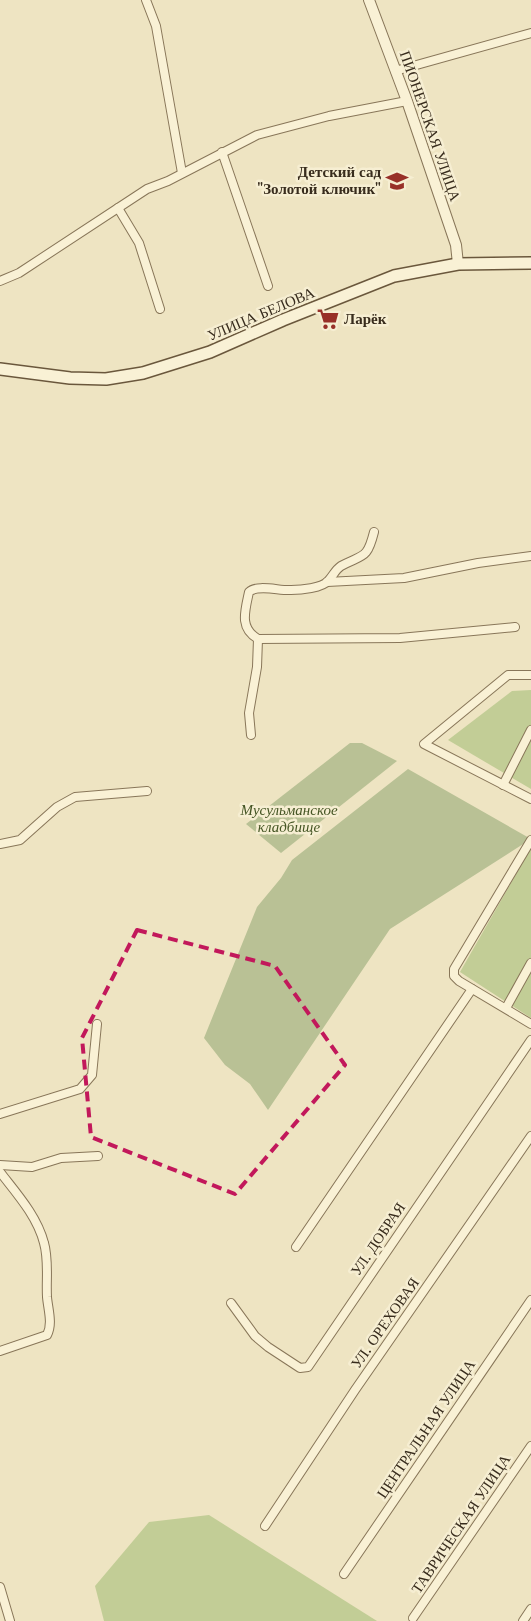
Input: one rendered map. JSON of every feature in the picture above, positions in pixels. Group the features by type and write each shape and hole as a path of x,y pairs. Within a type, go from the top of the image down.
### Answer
{"main road":[{"name":"УЛИЦА БЕЛОВА","path":"0,370 70,378 106,379 143,373 210,352 394,276 458,264 531,263"}],"street":[{"path":"146,0 156,26 182,173"},
{"name":"ПИОНЕРСКАЯ УЛИЦА","path":"369,0 407,102 456,246 458,264"},
{"path":"395,71 531,32"},
{"path":"0,281 19,273 147,189 257,135 329,116 407,102"},
{"path":"222,152 268,286"},
{"path":"118,208 139,243 160,309"},
{"path":"328,582 340,567 358,559 367,552 374,532"},
{"path":"515,627 400,638 258,639 251,635 244,623 249,594 255,588 292,590 317,586 328,582 404,578 478,563 531,556"},
{"path":"251,735 249,713 257,667 258,639"},
{"path":"531,675 508,676 424,744 531,799"},
{"path":"503,785 531,730"},
{"path":"0,844 20,840 57,807 75,798 147,791"},
{"path":"531,840 454,969 456,979 531,1024"},
{"path":"506,1008 531,963"},
{"path":"296,1247 472,989"},
{"path":"0,1114 80,1089 92,1074 97,1024"},
{"name":"УЛ. ДОБРАЯ","path":"231,1303 255,1336 300,1368 308,1368 531,1040"},
{"name":"УЛ. ОРЕХОВАЯ","path":"265,1526 355,1390 531,1136"},
{"path":"0,1165 32,1166 60,1158 98,1156"},
{"path":"0,1172 37,1222 45,1245 50,1326 47,1335 0,1351"},
{"name":"ЦЕНТРАЛЬНАЯ УЛИЦА","path":"344,1574 531,1300"},
{"name":"ТАВРИЧЕСКАЯ УЛИЦА","path":"413,1618 531,1446"},
{"path":"0,1587 10,1621"},
{"path":"523,1621 531,1609"}],"highlighted area":[{"path":"137,930 275,966 345,1065 235,1194 91,1137 82,1038"}],"green space":[{"path":"531,690 531,789 448,740 512,691"},
{"name":"Мусульманское кладбище","path":"350,743 362,743 397,761 281,853 246,824"},
{"path":"408,769 531,839 390,929 268,1110 250,1084 225,1065 204,1038 257,907 281,878 292,860"},
{"path":"531,848 531,1018 460,972"},
{"path":"209,1515 377,1621 104,1621 95,1586 149,1522"}],"place":[{"name":"Детский сад \"Золотой ключик\"","path":"397,181"},
{"name":"Ларёк","path":"328,319"}]}
